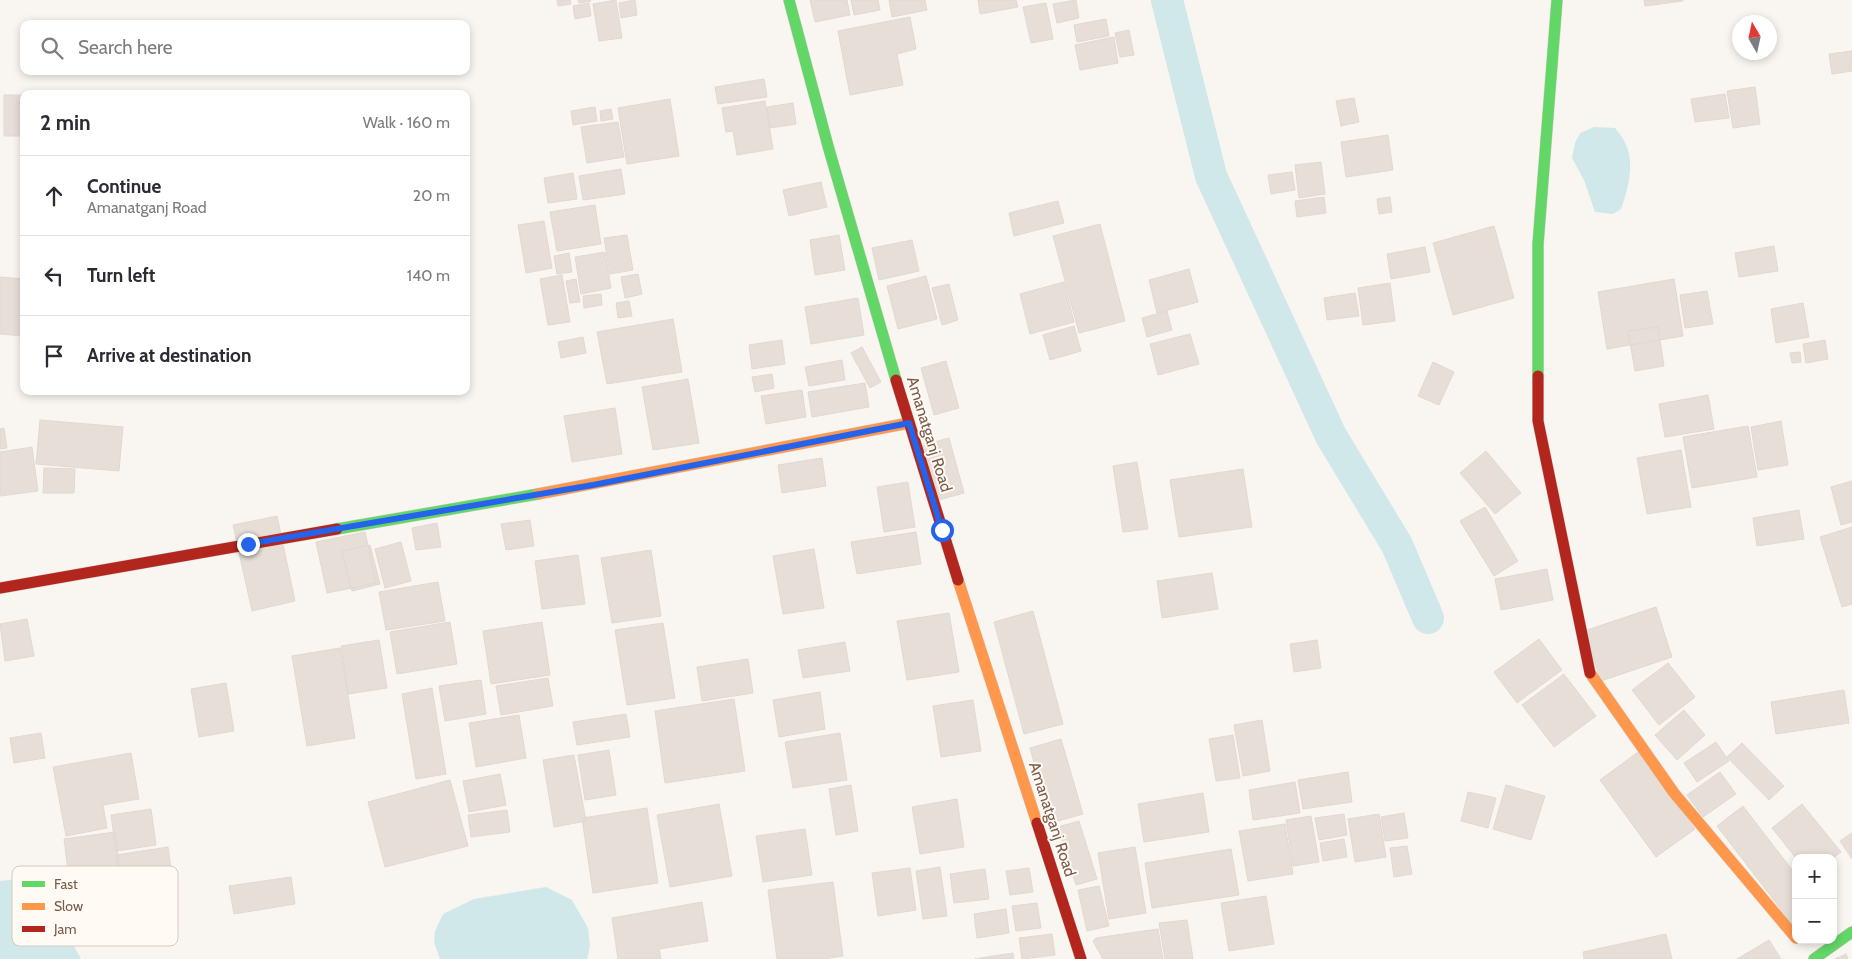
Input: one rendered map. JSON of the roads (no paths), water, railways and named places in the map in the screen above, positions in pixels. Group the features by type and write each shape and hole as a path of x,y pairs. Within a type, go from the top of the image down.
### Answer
{"street":[{"name":"Amanatganj Road","path":"788,0 828,146 944,539 1081,959"},
{"path":"1557,0 1538,244 1538,421 1590,674 1674,793 1792,933"},
{"path":"0,588 593,485 909,423"},
{"path":"1814,959 1852,932"}],"water":[{"path":"1594,127 1615,128 1623,139 1630,157 1630,175 1626,193 1621,209 1613,214 1595,212 1584,180 1572,158 1575,143 1580,133"},
{"path":"12,880 12,946 74,946 81,959 0,959 0,881"},
{"path":"546,887 572,900 588,928 590,946 587,959 440,959 434,942 435,931 443,914 474,899"}],"waterway":[{"path":"1167,0 1211,176 1331,436 1397,545 1428,618"}]}
